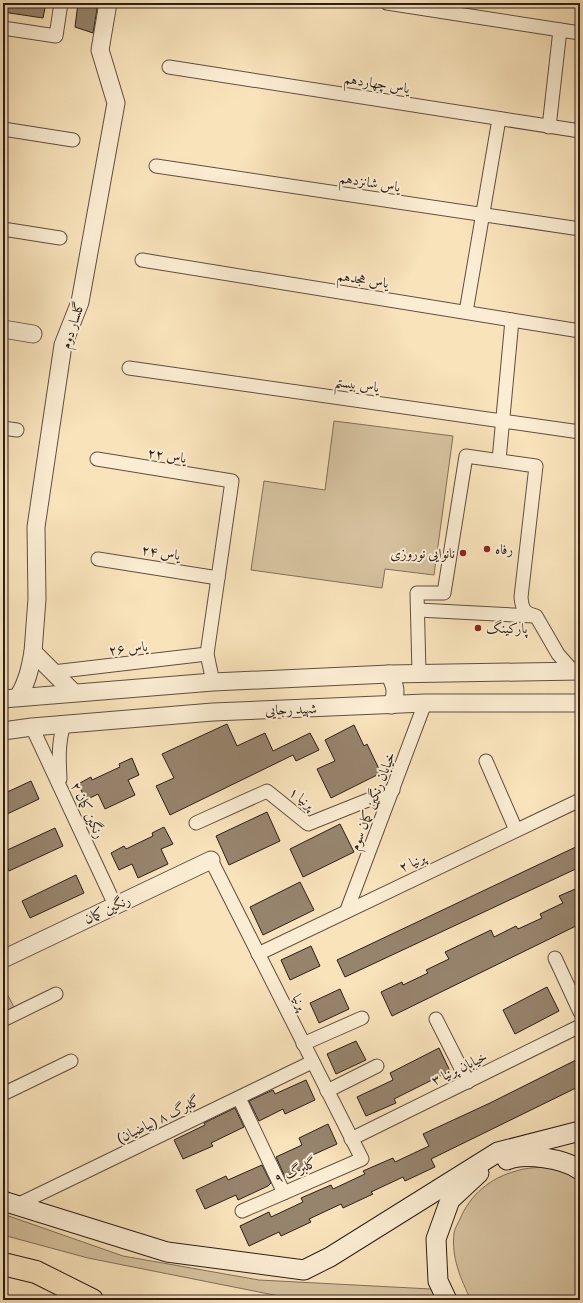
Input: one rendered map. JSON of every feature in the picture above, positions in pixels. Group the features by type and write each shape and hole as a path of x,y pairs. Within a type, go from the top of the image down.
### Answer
{"highway":[{"path":"3,1264 36,1272 92,1300"}],"main road":[{"path":"10,1203 167,1252 304,1270 330,1257 498,1152 580,1131"},
{"path":"447,1300 438,1281 436,1239 450,1200 480,1172 513,1157 550,1158 580,1170"}],"street":[{"path":"3,28 56,36 61,3"},
{"name":"گلسار دوم","path":"10,698 25,687 33,652 37,599 36,527 60,367 64,344 80,302 116,103 100,50 108,3"},
{"path":"387,3 580,33"},
{"path":"549,127 560,30"},
{"name":"یاس چهاردهم","path":"169,67 580,132"},
{"path":"466,312 499,119"},
{"path":"3,129 73,140"},
{"name":"یاس شانزدهم","path":"156,166 580,229"},
{"path":"3,229 60,238"},
{"name":"یاس هجدهم","path":"142,260 580,330"},
{"path":"499,460 512,320"},
{"path":"3,329 33,334"},
{"name":"یاس بیستم","path":"129,368 580,432"},
{"path":"3,428 17,430"},
{"path":"419,673 417,593 444,593 466,456 536,466 520,597 521,607 528,614 536,616 558,654 576,671"},
{"name":"یاس ۲۲","path":"97,459 232,481 218,578"},
{"name":"یاس ۲۴","path":"98,559 218,578"},
{"path":"213,682 207,654 218,578"},
{"path":"418,610 536,616"},
{"path":"33,652 73,692"},
{"name":"یاس ۲۶","path":"53,672 207,654"},
{"path":"10,698 213,682 419,673 576,671"},
{"path":"388,674 394,682 396,689 391,705"},
{"name":"شهید رجایی","path":"3,731 64,724 213,712 426,703 580,704"},
{"name":"خیابان رنگین کمان سوم","path":"347,910 426,703"},
{"path":"60,787 58,752 64,724"},
{"name":"رنگین کمان ۲","path":"32,727 115,905"},
{"path":"486,761 516,830"},
{"name":"پرنیا ۱","path":"196,823 267,791 308,824 393,790"},
{"name":"پرنیا ۲","path":"258,954 376,896 580,800"},
{"name":"رنگین کمان","path":"3,959 211,860"},
{"name":"پرنیا","path":"211,860 362,1159"},
{"path":"361,874 366,884 376,896"},
{"path":"555,958 580,1012"},
{"path":"3,1020 56,994"},
{"path":"303,1044 362,1018"},
{"path":"436,1019 468,1082"},
{"name":"خیابان پرنیا ۳","path":"351,1139 580,1026"},
{"path":"3,1094 71,1061"},
{"name":"گلبرگ ۸ (بیاضیان)","path":"10,1203 238,1098 312,1062"},
{"path":"327,1091 377,1066"},
{"path":"238,1098 284,1192"},
{"name":"گلبرگ ۹","path":"242,1211 362,1159"}],"shaded area":[{"path":"334,421 453,436 434,575 385,569 382,588 251,570 264,481 325,490"},
{"path":"3,986 15,1009 3,1015"},
{"path":"543,1167 566,1171 580,1180 580,1300 471,1300 460,1276 455,1259 453,1242 454,1231 464,1210 475,1195 489,1183 498,1178 519,1170"},
{"path":"3,1214 123,1256 259,1280 431,1289 436,1300 299,1300 88,1258 3,1235"}],"building":[{"path":"3,3 46,3 43,18 3,12"},
{"path":"78,3 98,3 93,33 75,27"},
{"path":"227,724 237,746 265,733 273,751 310,733 319,750 296,761 293,755 170,815 156,786 174,778 162,754"},
{"path":"354,725 364,746 367,744 381,773 331,798 317,769 335,761 325,740"},
{"path":"132,758 139,775 128,780 135,795 105,809 98,794 86,800 78,784 91,777 92,780 120,767 119,764"},
{"path":"31,781 39,799 3,816 3,794"},
{"path":"267,812 280,841 229,865 216,836"},
{"path":"340,824 354,852 303,877 290,849"},
{"path":"164,827 173,844 161,849 168,864 138,878 132,864 119,870 111,853 124,846 126,849 153,836 152,833"},
{"path":"55,828 63,846 9,871 3,858 3,852"},
{"path":"580,845 580,867 345,977 337,960"},
{"path":"76,875 84,893 30,918 22,901"},
{"path":"300,882 314,910 263,935 250,907"},
{"path":"580,887 580,924 392,1016 381,992 402,982 403,985 428,973 426,970 449,959 445,952 491,930 494,937 516,926 518,929 542,918 540,914 563,903 559,896"},
{"path":"311,946 320,966 290,980 281,960"},
{"path":"547,987 559,1011 515,1034 503,1010"},
{"path":"340,989 349,1009 319,1023 310,1003"},
{"path":"356,1041 366,1060 336,1074 327,1054"},
{"path":"439,1048 450,1071 394,1099 396,1103 366,1116 357,1097 393,1080 390,1073"},
{"path":"580,1058 580,1086 431,1159 435,1167 405,1181 403,1177 371,1192 373,1194 343,1208 341,1204 309,1219 311,1222 281,1236 279,1232 249,1246 240,1226 269,1212 271,1217 303,1202 301,1198 331,1185 333,1189 365,1174 363,1171 393,1158 395,1162 429,1146 423,1134 490,1103"},
{"path":"306,1080 315,1100 285,1114 283,1109 259,1121 249,1101 273,1090 275,1094"},
{"path":"235,1108 244,1127 211,1143 213,1146 183,1159 174,1140"},
{"path":"328,1124 337,1144 306,1158 309,1166 285,1177 276,1157 302,1145 299,1138"},
{"path":"262,1165 271,1183 268,1186 238,1200 236,1195 205,1209 196,1190 226,1176 228,1180"}],"place":[{"name":"رفاه","path":"487,549"},
{"name":"نانوایی نوروزی","path":"463,553"},
{"name":"پارکینگ","path":"478,628"}]}
